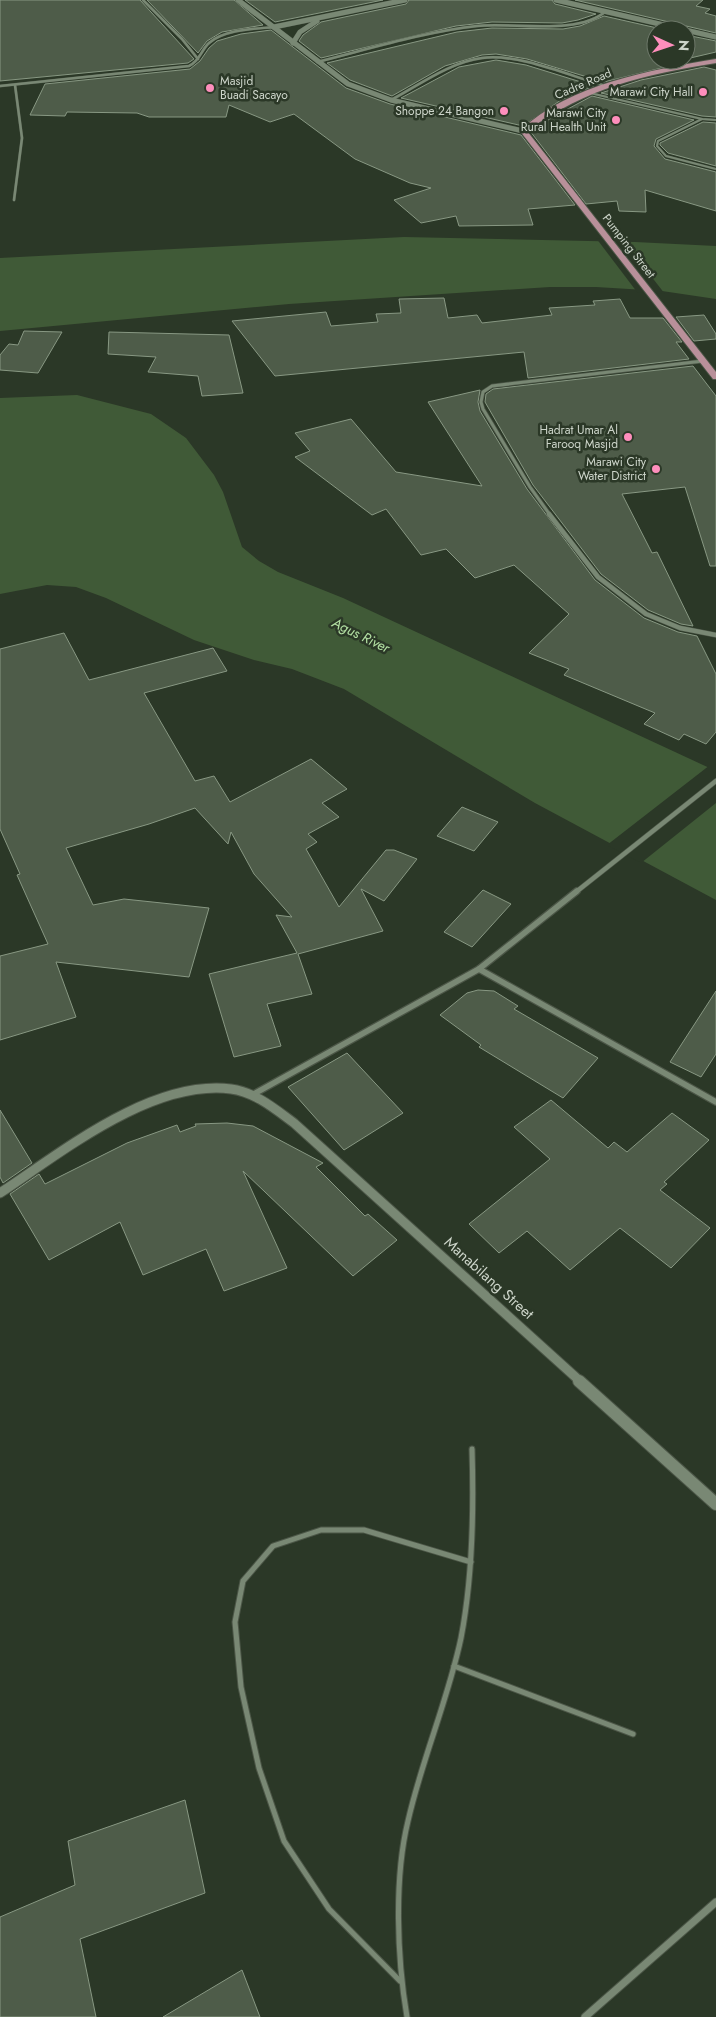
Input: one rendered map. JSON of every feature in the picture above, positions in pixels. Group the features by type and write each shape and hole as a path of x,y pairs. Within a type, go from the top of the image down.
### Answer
{"main road":[{"path":"238,0 348,84 391,100 523,131"},
{"path":"274,27 405,0"},
{"path":"556,0 716,36"},
{"path":"293,43 304,28 329,15"},
{"name":"Cadre Road","path":"523,131 543,115 602,85 638,75 716,61"},
{"name":"Pumping Street","path":"523,131 716,377"}],"street":[{"path":"143,0 182,38 198,59"},
{"path":"317,62 422,36 477,26 577,24 597,19 606,11"},
{"path":"0,86 184,67 195,64 210,42 215,39 274,27"},
{"path":"391,100 468,63 487,58 512,61 602,85"},
{"path":"14,200 22,138 16,85"},
{"path":"703,361 570,375 492,386 483,392 481,402 489,420 530,487 568,541 598,576 646,614 680,628 716,635"},
{"path":"251,1096 479,969 716,781"},
{"path":"479,969 716,1102"},
{"name":"Manabilang Street","path":"0,1194 110,1122 138,1107 166,1096 194,1089 232,1089 251,1096 271,1106 294,1123 716,1504"},
{"path":"585,2017 716,1902"}],"lane":[{"path":"588,92 702,119 716,120"},
{"path":"702,119 658,141 657,146 666,156 716,169"},
{"path":"407,2017 400,1981 399,1919 403,1845 432,1737 454,1666 465,1611 471,1562 474,1504 472,1449"},
{"path":"400,1981 329,1910 284,1841 259,1768 241,1687 235,1622 243,1581 273,1546 320,1530 364,1530 471,1562"},
{"path":"454,1666 633,1734"}],"water":[{"path":"404,237 635,242 716,246 716,299 662,291 596,287 550,287 289,304 0,331 0,258"},
{"name":"Agus River","path":"77,395 151,414 186,438 214,475 223,492 242,547 259,561 278,572 343,598 716,771 716,900 535,803 344,689 292,669 254,660 194,640 106,598 76,587 47,585 0,594 0,398"}],"pier":[{"path":"596,238 622,239 665,294 637,292"},
{"path":"710,765 716,768 716,803 641,863 607,845"}],"building":[{"path":"0,0 140,0 194,59 188,63 0,81"},
{"path":"147,0 234,0 263,25 222,32 207,41 198,53"},
{"path":"245,0 383,0 275,22"},
{"path":"409,0 552,0 555,4 596,14 562,23 492,22 456,26 321,58 299,41 303,35 321,22 406,4"},
{"path":"575,0 703,0 696,6 710,9 705,13 716,16 716,33 696,28 696,20 660,20"},
{"path":"604,16 646,25 646,70 653,70 604,82 527,59 496,54 482,55 445,66 392,96 350,80 327,63 457,32 492,28 563,29 580,26"},
{"path":"271,30 346,88 390,104 521,135 575,205 528,209 533,225 459,226 456,216 421,223 394,200 431,188 410,183 355,159 294,114 270,122 229,105 226,117 149,117 137,113 67,112 65,116 30,115 45,84 190,69 200,61 209,48 217,41 241,34"},
{"path":"696,37 716,41 716,52 696,57"},
{"path":"496,60 526,65 594,86 561,100 523,126 401,98 459,67"},
{"path":"704,67 716,70 716,117 702,116 601,93 641,80"},
{"path":"592,96 694,120 656,139 654,146 665,159 716,172 716,211 645,190 646,212 619,211 617,201 586,204 530,131"},
{"path":"703,122 716,123 716,166 668,153 660,145 660,143"},
{"path":"444,298 448,318 477,315 482,323 552,315 549,308 595,305 593,301 620,299 630,318 663,318 682,342 676,342 689,359 528,378 524,352 275,376 232,321 326,312 331,326 378,322 376,314 401,313 399,299"},
{"path":"704,315 716,334 716,339 694,341 676,317"},
{"path":"24,331 62,332 38,373 0,370 0,355 9,344 18,345"},
{"path":"109,332 229,335 243,393 202,396 198,376 148,372 156,357 108,354"},
{"path":"693,366 716,396 716,566 710,566 685,487 622,494 652,553 657,552 693,626 681,624 648,610 601,574 533,485 485,402 486,394 493,389"},
{"path":"480,390 478,402 480,411 527,489 595,580 644,618 678,632 697,636 716,674 716,732 706,744 684,734 679,740 644,724 655,713 564,675 569,669 529,653 569,614 514,565 475,578 446,549 421,555 386,509 372,515 295,457 310,451 295,433 351,419 396,472 482,486 428,402"},
{"path":"64,633 89,680 213,648 227,671 144,693 195,781 214,776 230,802 311,759 347,789 322,803 339,817 308,834 317,842 306,849 339,907 386,850 394,850 417,859 384,901 361,889 383,931 298,954 312,994 267,1004 281,1046 234,1057 209,974 297,953 276,915 292,917 254,874 231,832 228,844 195,808 149,824 66,848 93,905 124,899 209,908 189,977 56,962 76,1017 0,1040 0,956 48,944 17,875 20,874 0,829 0,649"},
{"path":"462,807 498,822 474,851 437,836"},
{"path":"483,890 511,904 472,947 444,932"},
{"path":"478,990 494,991 518,1006 514,1009 598,1058 563,1098 479,1047 481,1045 440,1015 467,993"},
{"path":"716,991 716,1054 701,1077 670,1062"},
{"path":"347,1053 403,1113 344,1150 288,1087"},
{"path":"551,1100 608,1148 614,1142 627,1152 672,1113 709,1140 664,1182 667,1184 660,1190 710,1228 671,1268 620,1228 570,1270 527,1231 499,1253 469,1224 550,1159 514,1127"},
{"path":"0,1110 32,1163 3,1183 0,1177"},
{"path":"227,1123 253,1126 323,1163 316,1167 365,1216 368,1214 397,1240 353,1276 243,1171 287,1268 224,1291 206,1249 143,1275 120,1222 49,1260 10,1194 39,1174 45,1184 127,1143 177,1125 180,1132 196,1126 195,1124"},
{"path":"185,1800 205,1893 80,1939 96,2017 0,2017 0,1917 75,1885 68,1841"},
{"path":"242,1970 260,2017 163,2017"}],"place":[{"name":"Masjid Buadi Sacayo","path":"210,88"},
{"name":"Marawi City Hall","path":"703,92"},
{"name":"Shoppe 24 Bangon","path":"504,111"},
{"name":"Marawi City Rural Health Unit","path":"616,120"},
{"name":"Hadrat Umar Al Farooq Masjid","path":"628,437"},
{"name":"Marawi City Water District","path":"656,469"}]}
